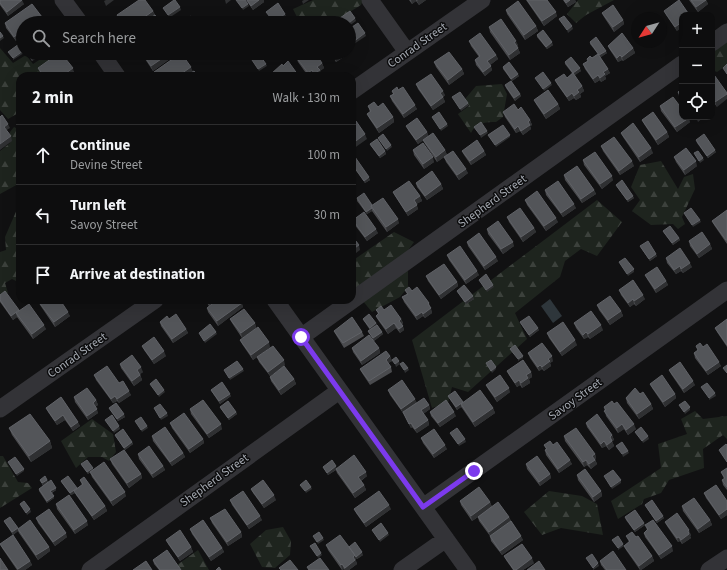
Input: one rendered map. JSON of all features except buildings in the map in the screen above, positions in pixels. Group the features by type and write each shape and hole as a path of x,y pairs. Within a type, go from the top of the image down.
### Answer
{"street":[{"path":"64,0 75,16"},
{"path":"370,0 407,52"},
{"name":"Conrad Street","path":"356,88 482,0"},
{"path":"715,41 727,32"},
{"path":"106,60 114,72"},
{"name":"Shepherd Street","path":"356,298 679,66"},
{"name":"Savoy Street","path":"423,507 727,290"},
{"name":"Conrad Street","path":"0,409 149,304"},
{"path":"278,304 468,570"},
{"name":"Shepherd Street","path":"301,337 347,304"},
{"name":"Shepherd Street","path":"90,570 339,391"},
{"path":"402,570 446,539"},
{"path":"710,570 726,560"}],"green space":[{"path":"313,0 363,0 361,5 343,16 296,16 293,9"},
{"path":"578,0 614,0 586,15 576,23 567,14"},
{"path":"727,23 727,65 717,72 715,71 715,31"},
{"path":"0,48 13,63 18,60 30,60 33,64 39,60 49,60 50,62 39,72 16,72 16,114 8,119 0,110"},
{"path":"502,84 507,94 503,117 496,122 478,125 471,133 458,114 469,106 465,99 476,86"},
{"path":"14,127 16,128 16,185 0,194 0,151 10,143 10,132"},
{"path":"661,161 678,189 684,177 693,174 695,189 682,217 685,224 678,229 673,224 651,225 632,211 640,200 631,187 640,165"},
{"path":"597,200 622,222 597,256 581,249 565,261 560,277 515,313 527,339 468,392 452,387 448,403 432,408 412,340"},
{"path":"16,212 16,281 12,279 5,283 8,293 0,297 0,252 6,250 5,237"},
{"path":"394,232 414,242 401,260 408,271 408,287 400,297 372,312 356,293 356,258"},
{"path":"695,411 703,419 727,416 727,439 723,435 703,449 704,468 669,480 661,493 644,499 642,504 618,519 611,501 661,468 658,444 687,434 681,419"},
{"path":"92,419 113,434 116,452 109,461 102,457 88,457 76,468 61,441"},
{"path":"0,456 3,456 18,482 28,483 32,488 0,508"},
{"path":"549,491 582,496 597,504 603,535 561,528 542,535 524,512"},
{"path":"283,527 291,541 290,555 275,568 262,567 250,544 266,530"},
{"path":"198,550 209,570 180,570 177,565"}],"shaded area":[{"path":"550,299 562,316 553,323 541,306"}],"route":[{"path":"301,337 423,507 474,471"}]}
